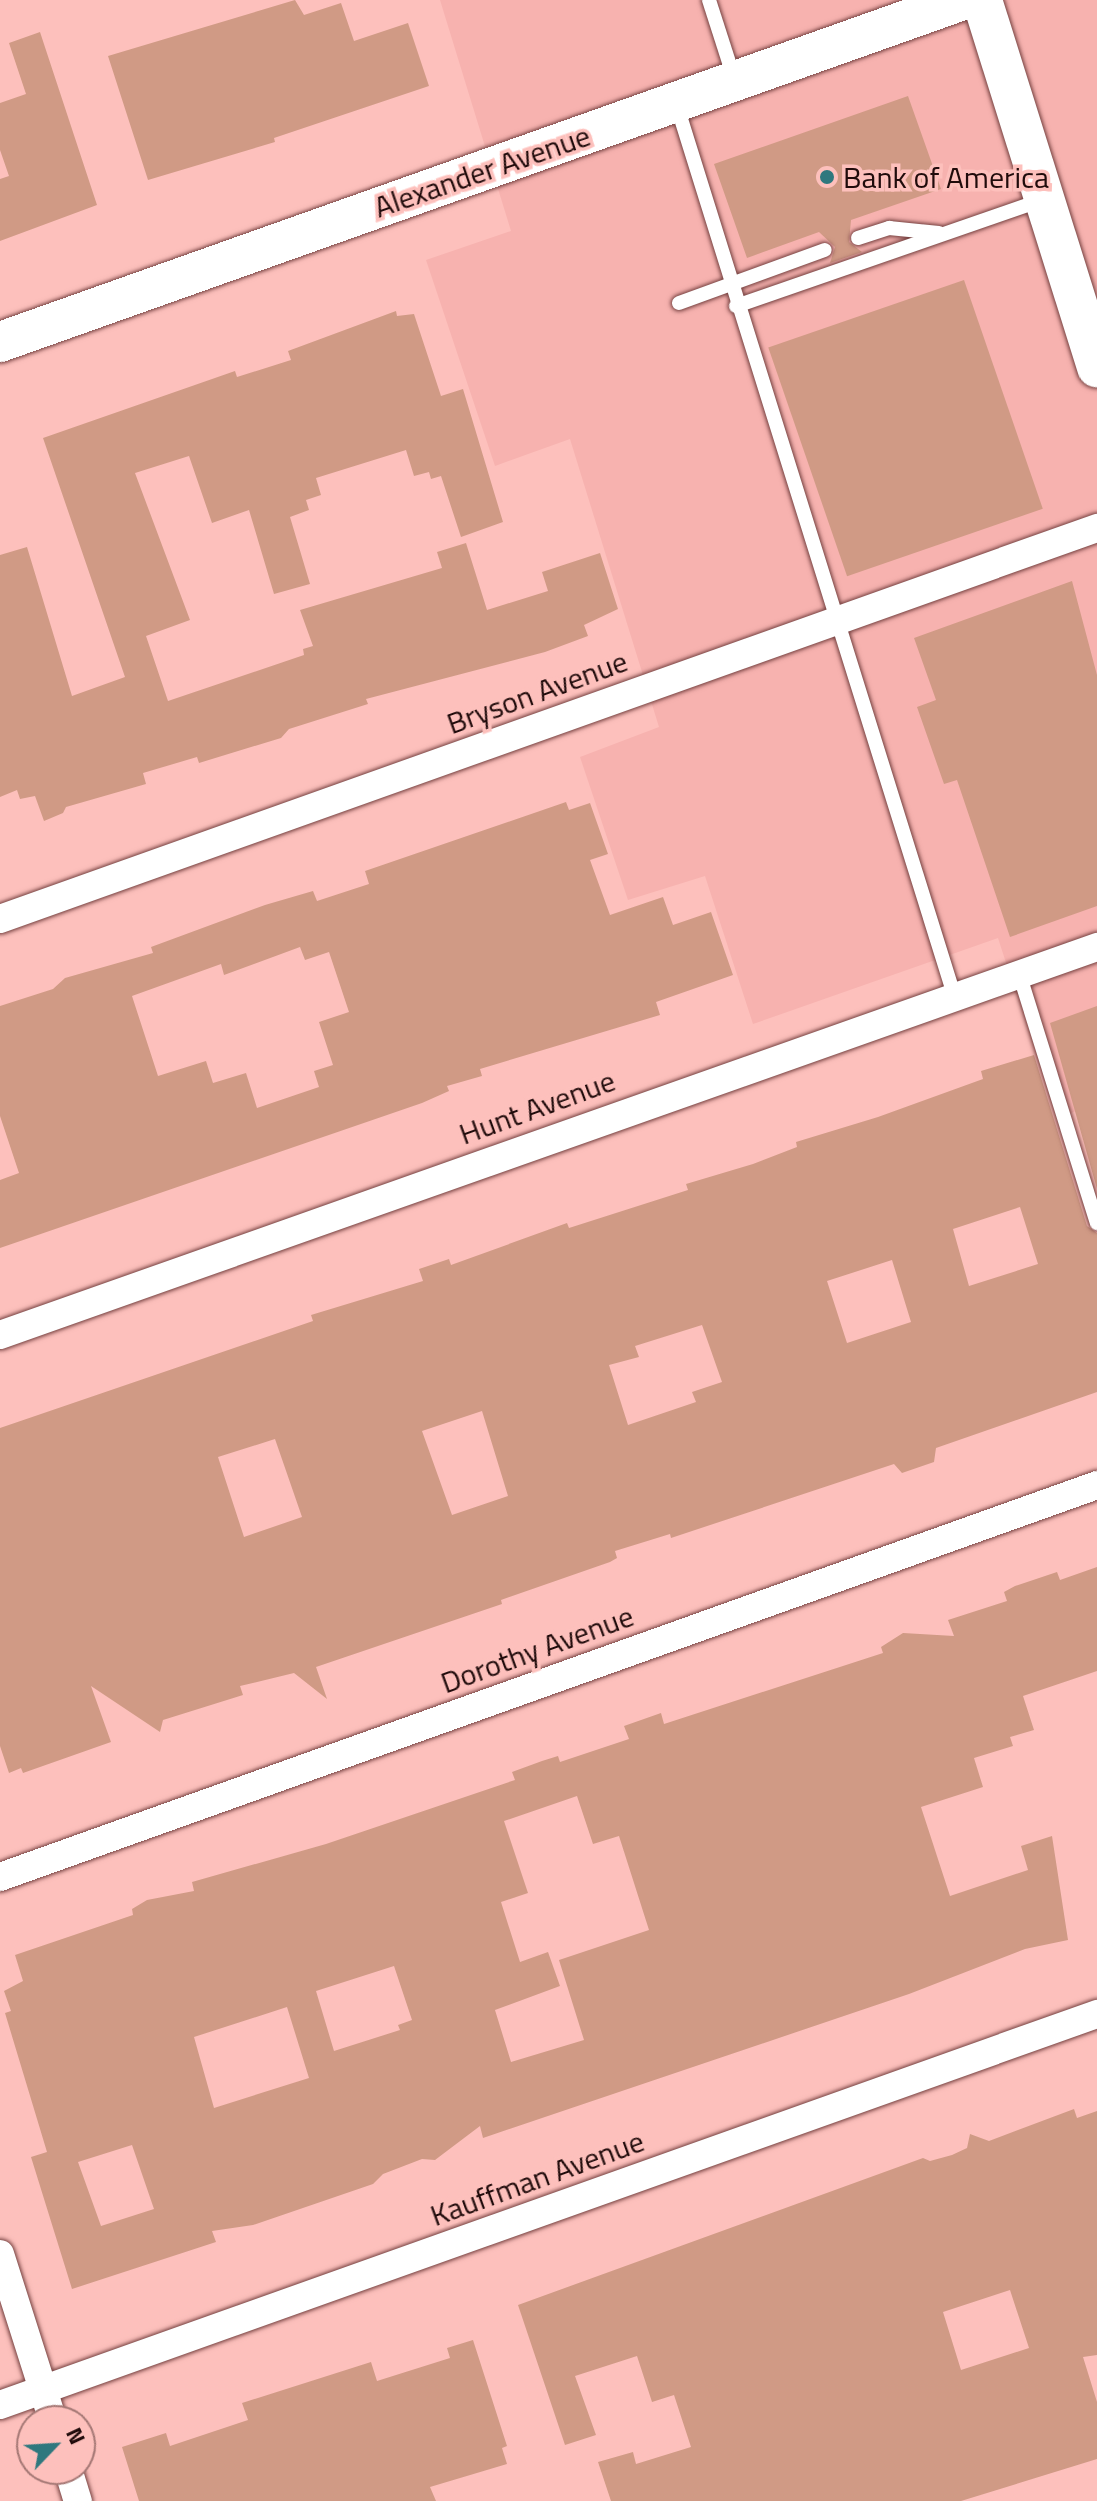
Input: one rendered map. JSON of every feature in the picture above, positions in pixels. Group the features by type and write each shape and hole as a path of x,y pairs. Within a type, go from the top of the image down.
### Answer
{"street":[{"name":"Alexander Avenue","path":"0,342 963,0"},
{"path":"982,0 1044,199 1088,303 1097,367"},
{"name":"Bryson Avenue","path":"0,919 1097,528"},
{"name":"Hunt Avenue","path":"0,1335 954,995 1097,947"},
{"name":"Dorothy Avenue","path":"0,1877 1097,1485"},
{"name":"Kauffman Avenue","path":"0,2405 1097,2014"},
{"path":"0,2254 48,2405"}],"lane":[{"path":"709,0 736,82"},
{"path":"676,103 729,284 954,995"},
{"path":"736,306 1044,199"},
{"path":"858,238 889,228 942,233"},
{"path":"679,303 825,250"},
{"path":"1019,973 1097,1223"}],"shaded area":[{"path":"440,0 1097,0 1097,1104 1056,1118 998,938 753,1024 705,876 628,900 580,757 659,727 570,439 495,466 426,260 511,231"}],"building":[{"path":"295,0 304,15 341,3 354,41 408,23 429,86 274,138 275,142 148,180 108,56"},
{"path":"40,32 97,205 0,241 0,179 9,176 0,150 0,103 26,94 9,43"},
{"name":"Bank of America","path":"908,96 941,189 851,220 849,242 862,252 830,263 835,247 819,232 747,258 714,164"},
{"path":"964,280 1043,509 847,576 768,347"},
{"path":"396,311 397,316 414,314 441,396 463,389 503,522 461,537 441,476 431,479 429,472 414,476 406,450 316,478 321,495 306,500 309,510 290,517 310,584 274,594 249,510 212,523 189,456 135,473 190,620 146,636 168,701 304,655 303,649 313,646 300,610 442,568 437,552 466,543 487,610 548,591 542,572 600,553 618,609 584,625 588,636 545,652 366,699 368,704 289,729 281,738 199,763 197,757 143,773 146,784 66,807 63,813 44,821 35,796 20,799 17,790 0,797 0,555 27,547 72,696 125,677 43,438 235,371 237,377 291,360 288,351"},
{"path":"1072,581 1097,675 1097,906 1010,937 957,780 944,784 917,707 936,700 914,638"},
{"path":"566,802 569,810 590,803 608,854 590,860 610,915 663,897 673,925 711,912 733,975 656,1002 660,1015 480,1069 482,1076 447,1086 449,1091 422,1103 0,1248 0,1180 19,1173 0,1116 0,1006 53,989 65,978 153,953 151,947 265,905 313,891 317,901 369,884 365,871","holes":["300,947 305,960 329,952 349,1012 319,1022 333,1065 314,1071 319,1087 257,1108 246,1073 213,1083 206,1061 158,1076 132,996 221,964 224,975"]},
{"path":"1097,1006 1097,1189 1050,1023"},
{"path":"1034,1055 1087,1226 1097,1233 1097,1392 936,1448 934,1462 902,1473 894,1464 671,1538 670,1534 615,1551 617,1558 610,1562 501,1600 502,1604 316,1667 327,1699 294,1673 240,1686 243,1695 163,1720 160,1732 91,1686 111,1742 23,1773 21,1768 9,1773 0,1746 0,1428 313,1321 311,1315 423,1281 419,1269 449,1259 451,1265 567,1223 569,1228 688,1190 686,1184 753,1164 797,1147 796,1142 878,1117 983,1079 981,1071","holes":["1020,1207 1038,1264 969,1286 953,1229","892,1260 911,1322 847,1343 827,1281","702,1325 722,1382 692,1392 696,1402 628,1425 609,1365 639,1357 635,1346","482,1411 508,1496 452,1515 422,1431","275,1439 302,1517 244,1537 218,1457"]},
{"path":"1097,1567 1097,1671 1023,1696 1034,1730 1010,1737 1013,1746 974,1758 983,1787 921,1807 950,1896 1028,1870 1021,1846 1052,1836 1068,1940 1025,1949 909,1994 483,2138 480,2126 435,2160 422,2159 383,2174 373,2184 253,2225 212,2231 216,2242 72,2289 31,2157 47,2152 5,2013 11,2011 4,1991 23,1981 15,1955 133,1915 132,1909 147,1900 194,1891 192,1882 326,1844 515,1780 512,1772 542,1761 558,1756 560,1762 629,1739 624,1726 661,1713 664,1724 883,1653 881,1647 903,1633 954,1636 948,1620 1007,1601 1004,1592 1015,1586 1057,1572 1060,1580","holes":["577,1796 593,1844 619,1836 649,1930 559,1960 584,2040 511,2062 495,2010 560,1986 548,1952 520,1962 501,1902 528,1893 504,1821","394,1966 412,2020 398,2025 400,2030 334,2051 316,1991","287,2007 309,2078 214,2108 194,2037","132,2145 154,2209 101,2226 78,2162"]},
{"path":"1074,2109 1077,2118 1097,2111 1097,2355 1083,2357 1097,2402 1097,2459 961,2501 611,2501 598,2462 633,2452 636,2464 691,2447 674,2395 652,2402 637,2356 575,2376 596,2435 565,2445 518,2305 923,2158 930,2161 952,2155 967,2148 970,2134 989,2141","holes":["1010,2290 1029,2348 961,2370 943,2312"]},
{"path":"473,2340 507,2446 502,2448 507,2464 430,2487 436,2501 139,2501 122,2447 166,2433 170,2446 248,2420 242,2403 371,2362 377,2381 450,2358 447,2348"}],"place":[{"name":"Bank of America","path":"827,177"}]}
